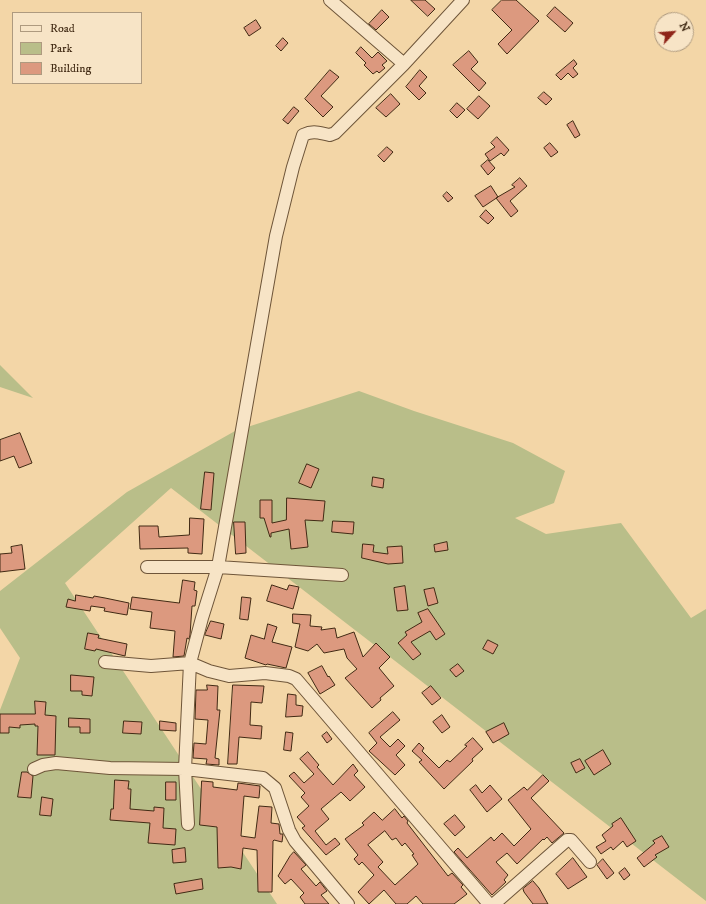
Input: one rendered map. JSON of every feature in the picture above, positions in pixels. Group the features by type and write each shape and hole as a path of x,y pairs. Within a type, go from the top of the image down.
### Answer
{"street":[{"path":"330,0 404,64"},
{"path":"188,824 185,769 190,663 218,567 276,236 303,135 318,131 330,135 335,133 404,64 463,0"},
{"path":"147,567 218,567 342,575"},
{"path":"105,662 151,666 190,663 209,671 229,676 265,673 296,678 489,904"},
{"path":"34,769 44,765 56,763 110,768 185,769 263,778 270,783 278,795 289,830 295,841 348,904"},
{"path":"494,904 567,840 571,840 590,862"}],"green space":[{"path":"0,365 33,398 0,387"},
{"path":"359,391 414,411 513,443 565,471 554,503 515,518 546,534 621,523 691,618 706,609 706,901 171,488 65,583 277,904 0,904 0,710 20,658 0,628 0,591 127,492 235,431"}],"building":[{"path":"411,0 425,0 435,9 428,16"},
{"path":"502,0 516,0 539,21 507,54 498,44 512,30 492,10"},
{"path":"555,7 573,23 565,32 547,16"},
{"path":"382,10 389,17 376,30 369,24"},
{"path":"256,20 261,28 249,36 244,28"},
{"path":"283,38 288,43 281,51 276,46"},
{"path":"361,47 372,58 378,52 387,61 382,65 385,68 379,73 377,71 373,74 364,65 366,63 356,53"},
{"path":"469,51 478,62 471,69 486,83 479,91 453,65"},
{"path":"574,60 577,64 573,68 578,74 573,78 568,73 561,80 556,75"},
{"path":"330,70 339,77 321,96 333,107 323,117 305,99"},
{"path":"420,70 427,77 419,86 426,93 419,100 406,87"},
{"path":"544,92 552,99 546,105 538,98"},
{"path":"391,94 400,104 386,117 376,108"},
{"path":"479,96 490,106 478,119 467,109"},
{"path":"457,103 465,110 457,118 450,111"},
{"path":"294,107 299,111 288,124 283,120"},
{"path":"573,121 580,135 575,138 567,125"},
{"path":"497,137 509,150 504,156 501,153 490,161 485,154 495,147 491,143"},
{"path":"550,143 558,152 551,157 544,148"},
{"path":"387,147 393,152 384,162 378,156"},
{"path":"488,160 495,168 488,175 481,166"},
{"path":"520,178 527,186 510,201 518,211 511,217 496,198 515,187 512,185"},
{"path":"491,186 498,197 483,207 475,196"},
{"path":"447,192 453,198 448,202 443,196"},
{"path":"486,210 494,218 488,224 480,217"},
{"path":"20,433 32,463 19,468 14,456 0,461 0,440"},
{"path":"307,464 319,469 311,488 299,483"},
{"path":"205,472 214,473 211,510 201,509"},
{"path":"373,477 384,479 383,488 372,486"},
{"path":"287,498 325,501 323,521 305,520 308,547 291,549 289,529 271,533 270,537 264,518 260,518 260,500 272,500 272,523 286,520"},
{"path":"190,518 204,519 202,554 188,553 188,548 140,549 139,526 158,526 159,537 189,535"},
{"path":"333,521 354,522 353,534 332,532"},
{"path":"234,522 245,522 246,553 236,554"},
{"path":"447,542 448,550 435,552 434,545"},
{"path":"363,544 374,545 373,552 388,554 387,547 402,546 403,563 388,564 362,558"},
{"path":"22,545 25,569 0,572 0,554 12,553 11,547"},
{"path":"183,580 195,582 194,590 197,591 195,606 192,606 190,635 189,639 187,638 184,656 173,657 175,631 150,628 152,612 130,609 132,597 179,603"},
{"path":"272,585 287,590 289,585 299,587 293,609 267,601"},
{"path":"405,586 408,610 397,611 394,588"},
{"path":"434,588 438,603 428,606 424,590"},
{"path":"76,595 93,598 94,596 129,603 127,615 104,611 105,608 91,606 90,611 66,607 68,599 75,601"},
{"path":"242,597 251,598 248,620 240,619"},
{"path":"428,609 445,634 436,640 430,631 411,642 421,654 413,660 398,643 407,635 405,632 422,622 418,613"},
{"path":"293,614 311,615 310,626 322,627 321,630 335,628 337,638 354,632 363,657 376,643 390,657 379,668 394,686 380,698 381,700 372,708 345,678 357,669 347,658 344,649 324,653 317,644 308,651 295,647 300,624 293,623"},
{"path":"211,621 224,624 221,639 205,635"},
{"path":"268,624 277,627 272,642 292,647 286,668 266,665 245,658 251,635 264,639"},
{"path":"88,633 99,635 98,638 127,644 125,656 96,649 95,651 85,649"},
{"path":"488,640 498,645 493,654 483,649"},
{"path":"458,664 464,671 456,677 450,670"},
{"path":"322,666 328,677 329,676 335,685 320,694 308,673"},
{"path":"71,675 94,677 92,696 82,695 82,691 71,691"},
{"path":"207,685 218,686 217,710 220,710 215,758 219,759 219,765 206,764 207,759 193,758 194,743 206,744 208,720 195,719 196,690 207,690"},
{"path":"233,685 264,686 262,703 251,702 250,725 262,726 261,739 239,737 237,764 228,764"},
{"path":"431,686 441,698 432,705 422,693"},
{"path":"288,694 296,695 296,705 303,706 302,716 286,717"},
{"path":"35,701 46,702 45,715 56,716 55,755 37,755 38,726 35,726 35,724 20,725 20,728 9,727 9,733 0,733 0,714 35,714"},
{"path":"393,712 400,720 380,737 390,747 398,739 405,746 396,755 405,765 395,775 369,751 377,743 369,733"},
{"path":"442,715 450,727 442,733 433,722"},
{"path":"69,718 90,719 90,733 80,733 80,727 69,727"},
{"path":"124,721 142,722 141,734 123,733"},
{"path":"160,721 176,723 176,731 160,730"},
{"path":"504,723 509,734 493,743 486,732"},
{"path":"286,732 293,733 291,751 284,750"},
{"path":"327,732 332,739 327,743 322,736"},
{"path":"473,738 483,749 472,759 473,761 444,789 419,762 422,760 412,751 419,743 424,748 422,751 439,768 447,760 450,762 467,746 465,745"},
{"path":"603,750 611,764 594,775 585,761"},
{"path":"308,752 319,765 317,767 333,785 353,764 358,771 354,775 365,787 350,801 341,792 321,809 329,819 315,831 326,845 335,838 340,844 326,855 302,828 305,826 297,817 309,806 301,797 305,793 289,776 294,772 304,783 314,774 300,759"},
{"path":"580,759 585,768 576,773 571,763"},
{"path":"22,772 27,772 33,776 31,798 18,797"},
{"path":"543,775 549,781 531,798 564,833 552,843 547,837 544,840 543,839 517,864 507,853 496,862 508,875 504,880 506,882 492,895 454,852 458,848 467,858 491,837 494,841 502,833 514,846 531,829 508,800 524,787 527,790"},
{"path":"115,780 129,781 128,789 131,789 130,809 154,811 154,807 164,808 163,828 176,829 175,845 148,843 150,823 110,820 111,809 113,809"},
{"path":"202,781 213,782 213,787 237,790 238,783 260,786 259,798 244,796 241,836 255,838 259,806 272,807 271,823 279,824 280,834 283,834 282,842 273,841 272,892 258,892 257,850 243,848 241,869 231,867 218,868 217,827 200,825"},
{"path":"166,782 176,782 176,800 166,800"},
{"path":"476,785 482,793 490,785 502,799 487,812 470,790"},
{"path":"42,797 53,799 51,816 40,815"},
{"path":"395,809 402,818 404,816 408,821 407,823 448,876 452,873 463,885 461,887 467,894 454,904 423,904 416,896 407,904 396,904 384,890 369,904 358,892 374,875 362,862 359,865 354,859 358,855 345,839 364,825 362,823 374,812 382,820","holes":["385,831 392,840 396,838 402,846 405,843 414,854 412,855 418,864 395,885 378,867 383,862 368,845"]},
{"path":"455,815 465,827 455,836 444,824"},
{"path":"621,818 636,841 627,847 623,841 613,850 611,847 601,854 596,847 606,841 602,835 613,826 612,824"},
{"path":"662,836 669,847 655,855 657,857 644,867 637,858 655,843 653,841"},
{"path":"185,848 186,862 173,863 172,850"},
{"path":"294,852 306,865 301,869 316,886 320,882 327,891 321,895 329,904 305,904 300,897 304,893 291,879 285,884 278,876"},
{"path":"573,858 587,877 568,889 556,874"},
{"path":"603,859 614,873 607,879 597,865"},
{"path":"625,868 630,875 624,880 619,873"},
{"path":"202,879 203,889 176,894 174,884"},
{"path":"533,881 539,888 548,904 533,904 524,892 523,889"}]}
